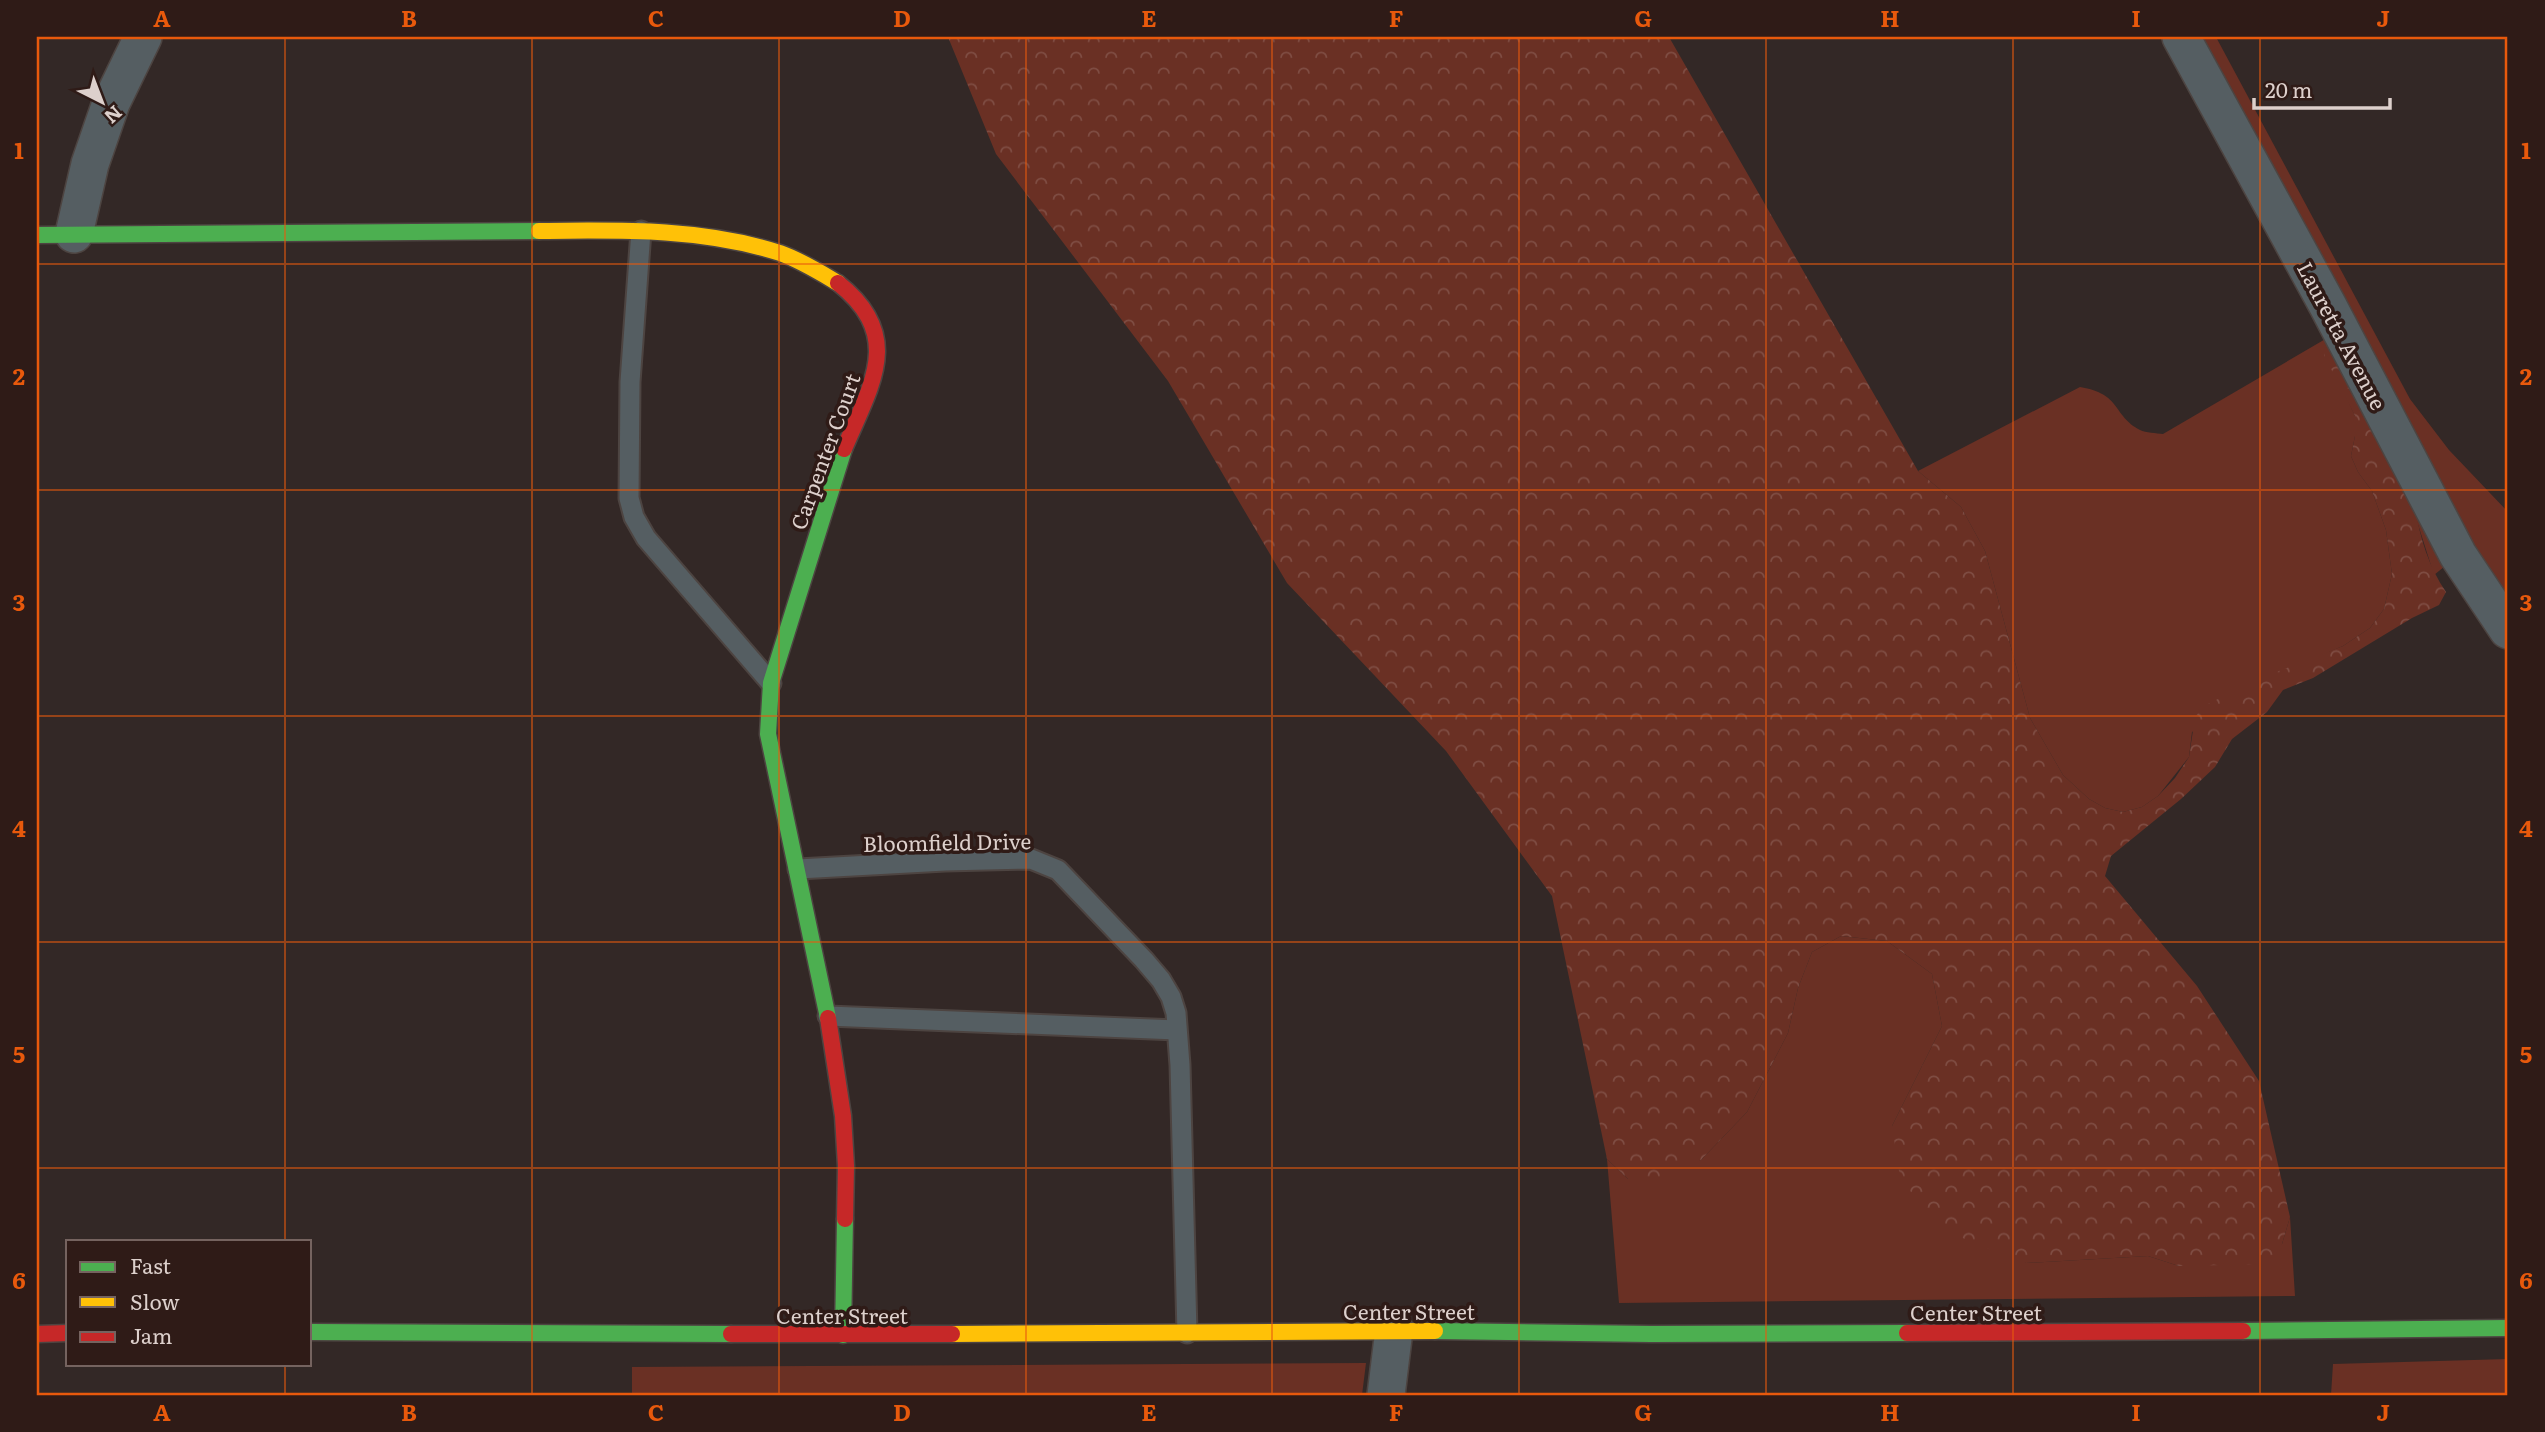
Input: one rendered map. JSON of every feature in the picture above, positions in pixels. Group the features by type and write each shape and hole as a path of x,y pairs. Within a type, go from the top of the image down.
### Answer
{"main road":[{"name":"Carpenter Court","path":"37,235 641,231 722,238 783,254 829,277 847,290 867,312 875,328 878,357 871,384 838,460 771,684 768,734 798,869"},
{"path":"798,869 828,1016 843,1116 846,1166 843,1335"},
{"name":"Center Street","path":"312,1332 843,1335 1394,1331 1678,1334 2508,1328"},
{"path":"37,1334 66,1333"}],"street":[{"path":"74,234 90,164 111,103 143,37"},
{"name":"Lauretta Avenue","path":"2181,37 2328,306 2458,555 2508,630"},
{"path":"1386,1395 1394,1331"}],"lane":[{"path":"641,231 630,382 629,498 634,517 646,538 771,684"},
{"name":"Bloomfield Drive","path":"798,869 1031,859 1058,870 1161,980 1173,1005 1180,1065 1187,1333"},
{"path":"828,1016 1177,1030"}],"green space":[{"path":"948,37 1669,37 1918,471 1961,507 1985,551 2030,718 2063,775 2089,799 2105,808 2123,812 2142,807 2158,796 2175,778 2189,757 2195,717 2204,706 2256,680 2343,646 2370,628 2384,609 2392,574 2386,530 2372,491 2358,472 2351,456 2355,416 2324,355 2324,346 2331,341 2413,493 2424,544 2433,569 2446,592 2439,605 2412,618 2313,678 2283,690 2267,712 2232,739 2215,767 2181,799 2111,856 2105,876 2197,986 2259,1081 2290,1217 2282,1244 2267,1264 2179,1266 2148,1256 2026,1263 1966,1240 1922,1212 1899,1171 1892,1126 1942,1026 1932,974 1887,941 1841,936 1812,952 1798,988 1788,1033 1747,1112 1701,1160 1663,1180 1628,1179 1607,1159 1552,896 1446,751 1287,583 1168,381 996,154"},
{"path":"2187,37 2216,37 2410,399 2449,450 2508,512 2508,622"},
{"path":"2334,334 2455,558 2434,575 2416,518 2413,493 2342,388 2355,416 2351,456 2358,472 2372,491 2386,530 2392,574 2384,609 2370,628 2343,646 2308,661 2192,732 2189,757 2158,796 2142,807 2123,812 2105,808 2089,799 2063,775 2030,718 1985,551 1961,507 1918,471 2080,387 2093,390 2110,400 2131,424 2140,430 2163,434"},
{"path":"1841,936 1887,941 1932,974 1942,1026 1892,1126 2026,1263 2148,1256 2179,1266 2282,1244 2290,1217 2295,1296 1619,1303 1607,1159 1628,1179 1701,1160 1747,1112 1788,1033 1798,988 1812,952"},
{"path":"2508,1359 2508,1395 2331,1395 2333,1364"},
{"path":"1366,1363 1362,1395 632,1395 632,1367"}],"traffic: fast":[{"path":"37,235 539,231"},
{"path":"828,1018 768,734 771,683 844,449"},
{"path":"843,1335 845,1219"},
{"path":"2243,1331 2508,1328"},
{"path":"1435,1331 1907,1333"},
{"path":"312,1332 731,1334"}],"traffic: slow":[{"path":"539,231 661,232 721,239 780,253 838,283"},
{"path":"952,1334 1435,1331"}],"traffic: jam":[{"path":"838,283 859,303 871,322 876,342 872,382 844,449"},
{"path":"828,1018 843,1116 845,1219"},
{"path":"1907,1333 2243,1331"},
{"path":"37,1334 66,1333"},
{"path":"731,1334 952,1334"}]}
